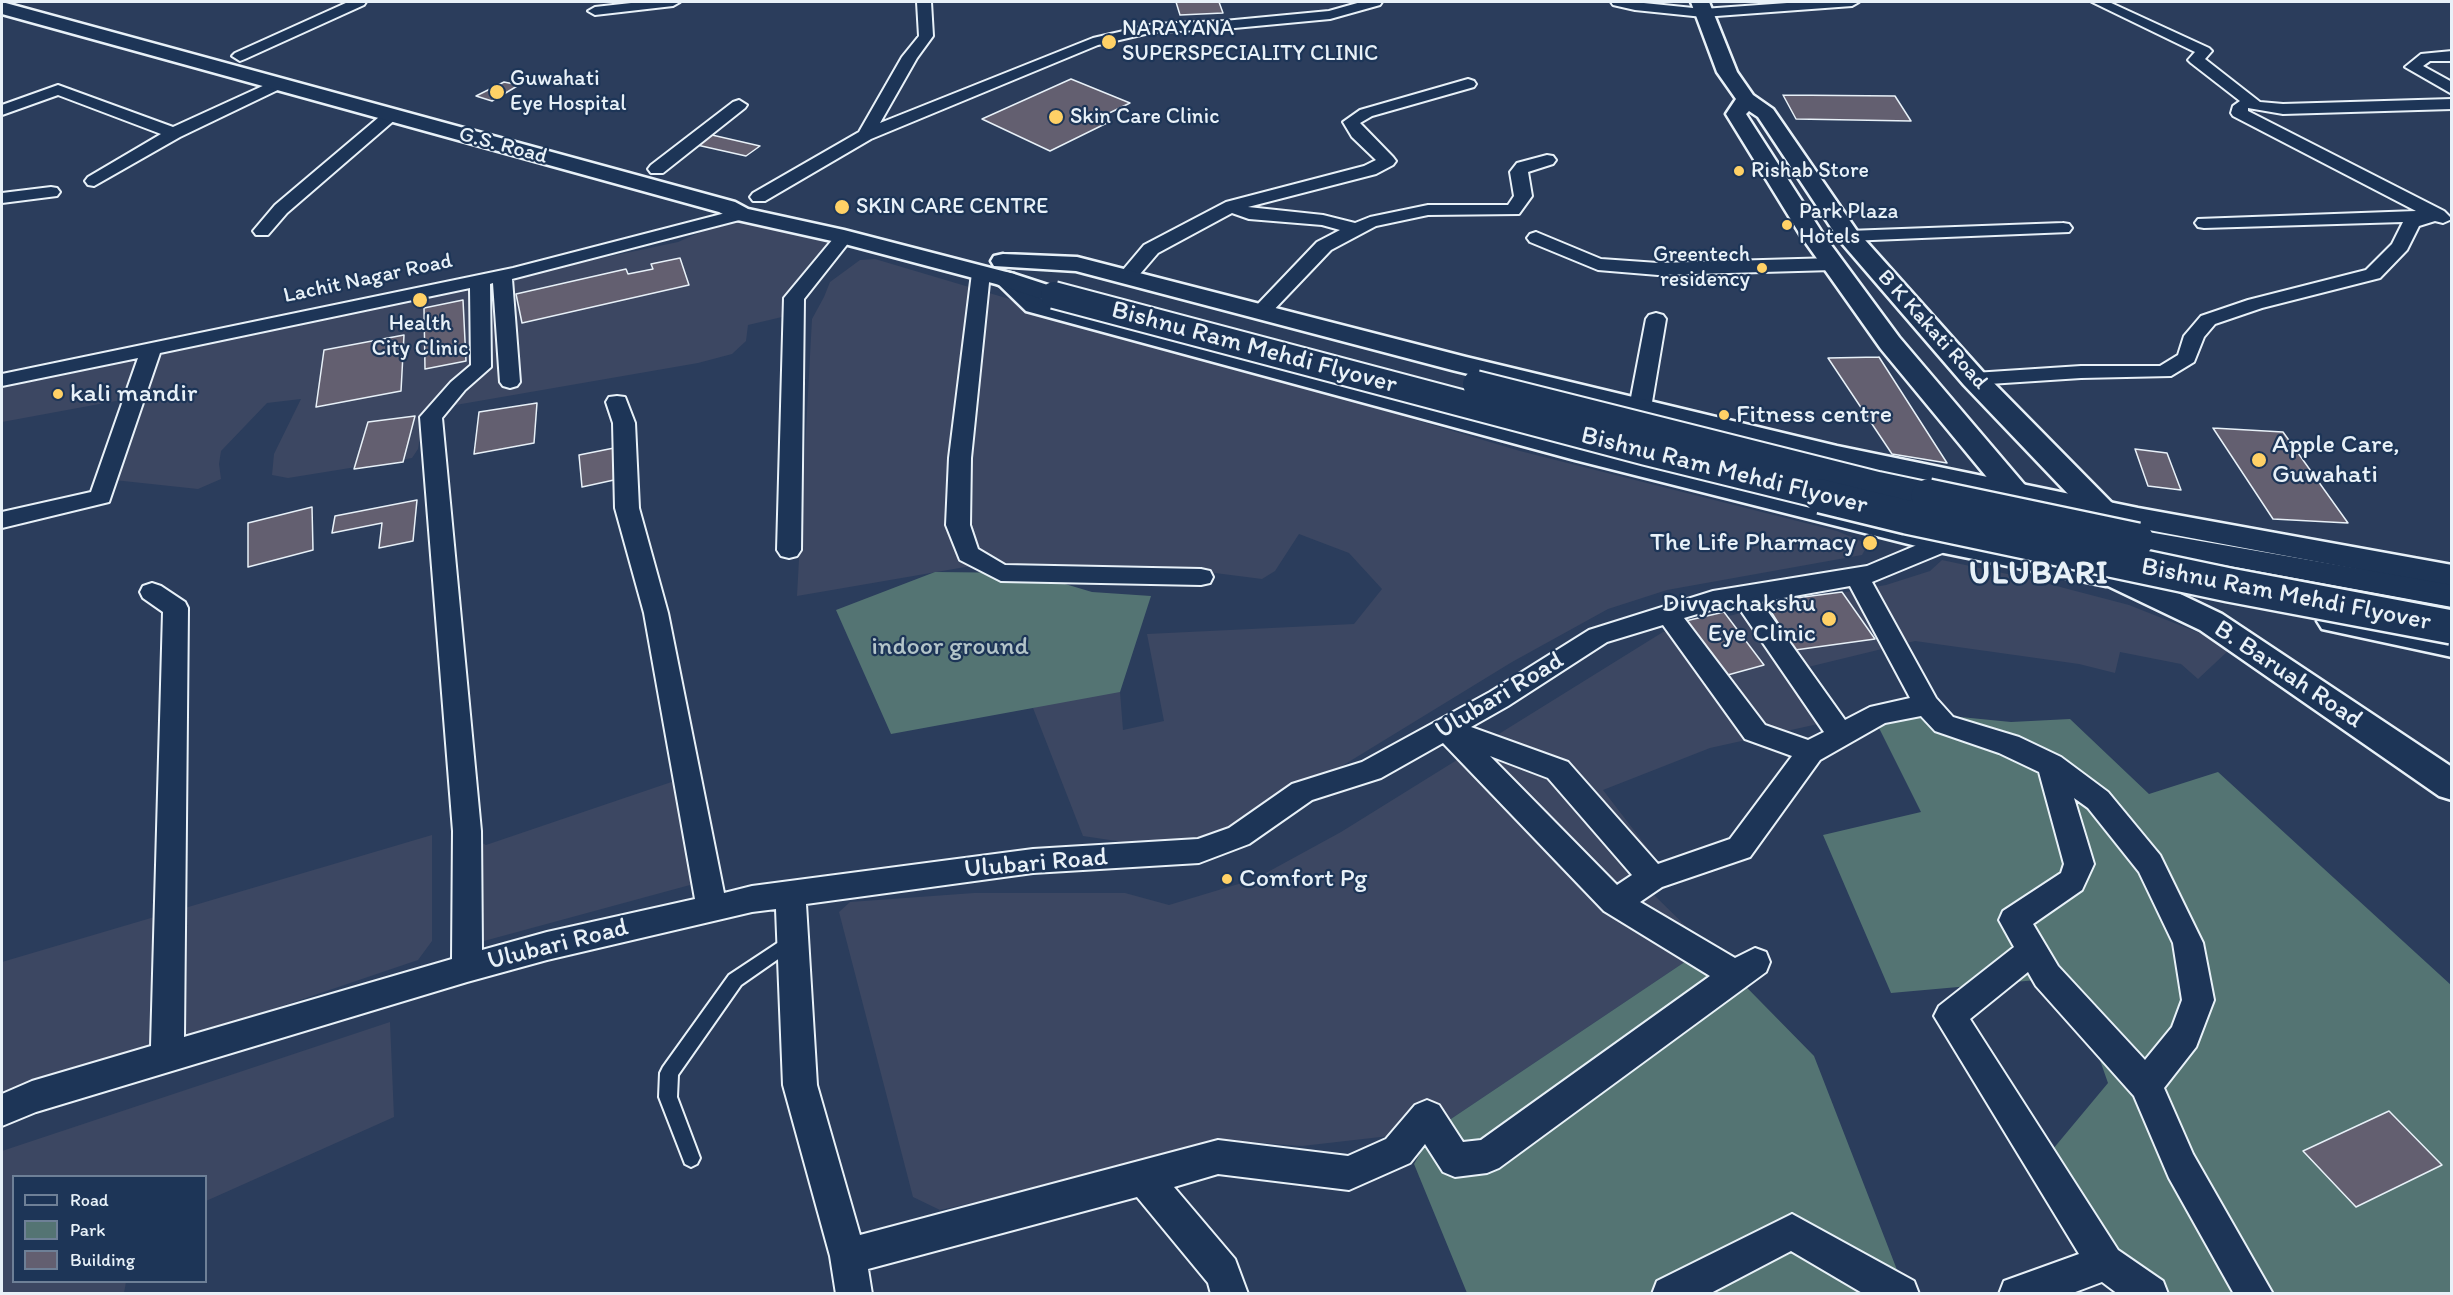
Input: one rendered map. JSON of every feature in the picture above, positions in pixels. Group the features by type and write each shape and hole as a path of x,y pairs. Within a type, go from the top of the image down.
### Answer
{"main road":[{"name":"G.S. Road","path":"45,2 759,197 996,271"},
{"name":"B K Kakati Road","path":"1701,7 1727,72 1746,99 1766,113 1848,236 1974,379 2100,509 2205,608"},
{"name":"G.S. Road","path":"2,8 727,207 741,214 996,271"},
{"path":"1746,99 1736,114 1813,236 1890,343 2014,491 2049,527 2117,578"},
{"path":"996,271 1077,264 1603,399 1837,455 2244,539 2451,576"},
{"path":"996,271 1035,306 1654,472 1944,543 2117,578 2205,608 2451,645"},
{"name":"Bishnu Ram Mehdi Flyover","path":"996,271 1242,326 1878,485 2157,544 2451,597"},
{"name":"Bishnu Ram Mehdi Flyover","path":"1063,287 1623,446 1907,517 2229,585 2451,627"},
{"path":"1585,454 1603,399"},
{"path":"1654,472 1670,415"},
{"name":"B. Baruah Road","path":"2205,608 2451,786"}],"street":[{"path":"240,56 359,2"},
{"path":"595,11 673,2"},
{"path":"865,135 910,57 926,36 924,2"},
{"path":"1284,2 1294,18"},
{"path":"759,197 865,135 1093,42 1155,28 1224,25 1330,15 1375,2"},
{"path":"1618,2 1635,6 1701,7 1852,2"},
{"path":"2099,2 2204,51 2196,60 2256,106 2283,109 2451,104"},
{"path":"2451,56 2426,57 2413,67 2451,89"},
{"path":"94,181 174,133 278,84"},
{"path":"1127,277 1151,249 1232,206 1370,170 1387,161 1351,123 1366,113 1468,84"},
{"path":"2,110 58,90 174,133"},
{"path":"2244,97 2240,113 2445,219"},
{"path":"657,169 739,105"},
{"path":"262,231 281,209 391,115"},
{"path":"1262,312 1324,246 1370,222 1428,210 1513,210 1523,196 1519,172 1523,167 1547,160"},
{"path":"2,198 51,192"},
{"path":"1232,206 1249,214 1323,220 1357,229"},
{"name":"Lachit Nagar Road","path":"2,380 480,280 741,214"},
{"path":"2204,223 2445,219"},
{"path":"1974,379 2081,372 2164,372 2187,358 2194,336 2208,320 2255,304 2373,274 2400,246 2412,222 2445,219"},
{"path":"1848,236 2063,228"},
{"path":"789,550 794,298 844,237"},
{"path":"1536,238 1598,264 1608,265 1658,269 1833,264"},
{"path":"996,271 960,458 958,525 968,554 1001,573 1200,577"},
{"path":"502,275 510,382"},
{"path":"467,968 467,831 431,417 458,386 481,367 480,280"},
{"path":"1640,408 1656,319"},
{"path":"2,520 101,498 152,348"},
{"path":"617,402 624,423 627,508 656,613 712,908"},
{"name":"Ulubari Road","path":"2,1110 32,1097 467,968 752,899 1034,861 1200,851 1239,836 1302,792 1371,770 1499,699 1598,636 1713,600 1872,573 1944,543 2014,491"},
{"path":"1857,577 1928,705 1944,724 2009,745 2051,765 2098,800 2150,864 2188,944 2198,1000 2185,1036 2146,1085"},
{"path":"152,592 177,608 167,1057"},
{"path":"1744,596 1841,735"},
{"path":"1668,614 1755,732 1810,752"},
{"path":"1615,902 1652,878 1740,848 1810,752 1879,714 1928,705"},
{"path":"1446,729 1558,770 1652,878"},
{"path":"848,1256 1144,1178 1218,1156 1349,1173 1398,1151 1426,1116 1455,1160 1487,1156 1746,969 1615,902 1446,729"},
{"path":"2051,765 2079,864 2072,881 2014,920 2047,976 2146,1085 2181,1166 2255,1293"},
{"path":"790,894 800,1085 848,1256 854,1293"},
{"path":"2032,951 1950,1016 2105,1263 2150,1293"},
{"path":"1144,1178 1222,1272 1230,1293"},
{"path":"1670,1293 1792,1232 1901,1293"},
{"path":"2017,1293 2105,1263"}],"lane":[{"path":"691,1158 668,1097 669,1073 735,980 791,941"}],"shaded area":[{"path":"733,218 828,243 830,249 805,270 788,298 789,321 782,317 748,325 746,341 732,354 698,363 444,407 424,415 418,449 412,458 288,478 272,475 274,454 301,399 267,403 221,451 219,464 221,479 198,489 114,480 132,398 2,422 2,384 678,242"},
{"path":"875,259 1520,451 1837,531 1868,544 1862,555 1667,590 1608,609 1512,662 1208,848 1130,843 1083,836 1033,708 1096,688 1120,692 1123,730 1164,721 1147,634 1354,624 1382,589 1349,553 1299,534 1275,571 1262,579 1160,566 983,564 797,596 812,319 830,282 860,260"},
{"path":"1942,560 2026,578 2129,605 2202,634 2229,650 2198,679 2181,664 2120,652 2115,673 2079,664 1915,641 1808,667 1836,720 1710,748 1603,790 1666,872 1653,894 1707,947 1433,1131 1302,1146 1248,1142 940,1210 913,1197 839,912 850,902 974,893 1125,893 1169,905 1255,879 1341,832 1663,632 1774,605 1886,585 1930,571"},
{"path":"701,772 712,879 484,941 475,939 480,842 486,845"},
{"path":"432,835 432,941 418,960 2,1101 2,962"},
{"path":"390,1022 394,1117 207,1201 207,1175 12,1175 12,1283 126,1283 124,1293 2,1293 2,1151"}],"green space":[{"name":"indoor ground","path":"935,572 1028,573 1092,592 1151,596 1120,692 891,734 836,610"},
{"path":"1869,708 2011,722 2070,719 2149,794 2218,772 2451,985 2451,1293 2123,1293 2053,1149 2108,1083 2074,986 2048,979 1891,993 1823,835 1921,812"},
{"path":"1707,947 1814,1056 1906,1293 1467,1293 1414,1164 1433,1131"}],"building":[{"path":"1176,2 1219,2 1223,13 1180,15"},
{"path":"1071,79 1130,103 1101,117 1111,121 1050,151 982,119"},
{"path":"504,82 519,85 492,101 476,96"},
{"path":"1783,95 1895,96 1911,121 1796,119"},
{"path":"712,135 760,146 746,156 697,145"},
{"path":"680,258 689,285 522,323 516,294 626,269 628,274 653,269 651,264"},
{"path":"463,300 466,361 425,369 424,308"},
{"path":"404,335 401,391 316,407 324,350"},
{"path":"1879,357 1947,463 1892,454 1828,358"},
{"path":"537,403 534,443 474,454 479,412"},
{"path":"415,416 403,462 354,469 368,422"},
{"path":"2213,428 2283,432 2348,523 2273,519"},
{"path":"619,447 623,478 582,487 579,455"},
{"path":"2135,449 2167,453 2181,490 2148,486"},
{"path":"417,500 413,541 379,548 382,523 332,533 335,516"},
{"path":"312,507 313,550 248,567 248,523"},
{"path":"1842,592 1875,639 1795,650 1765,602"},
{"path":"1724,612 1764,665 1724,676 1681,622"},
{"path":"2389,1111 2442,1165 2356,1207 2303,1151"}],"place":[{"name":"NARAYANA SUPERSPECIALITY CLINIC","path":"1109,42"},
{"name":"Guwahati Eye Hospital","path":"497,92"},
{"name":"Skin Care Clinic","path":"1056,117"},
{"name":"Rishab Store","path":"1739,171"},
{"name":"SKIN CARE CENTRE","path":"842,207"},
{"name":"Park Plaza Hotels","path":"1787,225"},
{"name":"Greentech residency","path":"1762,268"},
{"name":"Health City Clinic","path":"420,300"},
{"name":"kali mandir","path":"58,394"},
{"name":"Fitness centre","path":"1724,415"},
{"name":"Apple Care, Guwahati","path":"2259,460"},
{"name":"The Life Pharmacy","path":"1870,543"},
{"name":"Divyachakshu Eye Clinic","path":"1829,619"},
{"name":"Comfort Pg","path":"1227,879"}],"district":[{"name":"ULUBARI","path":"2039,575"}]}
